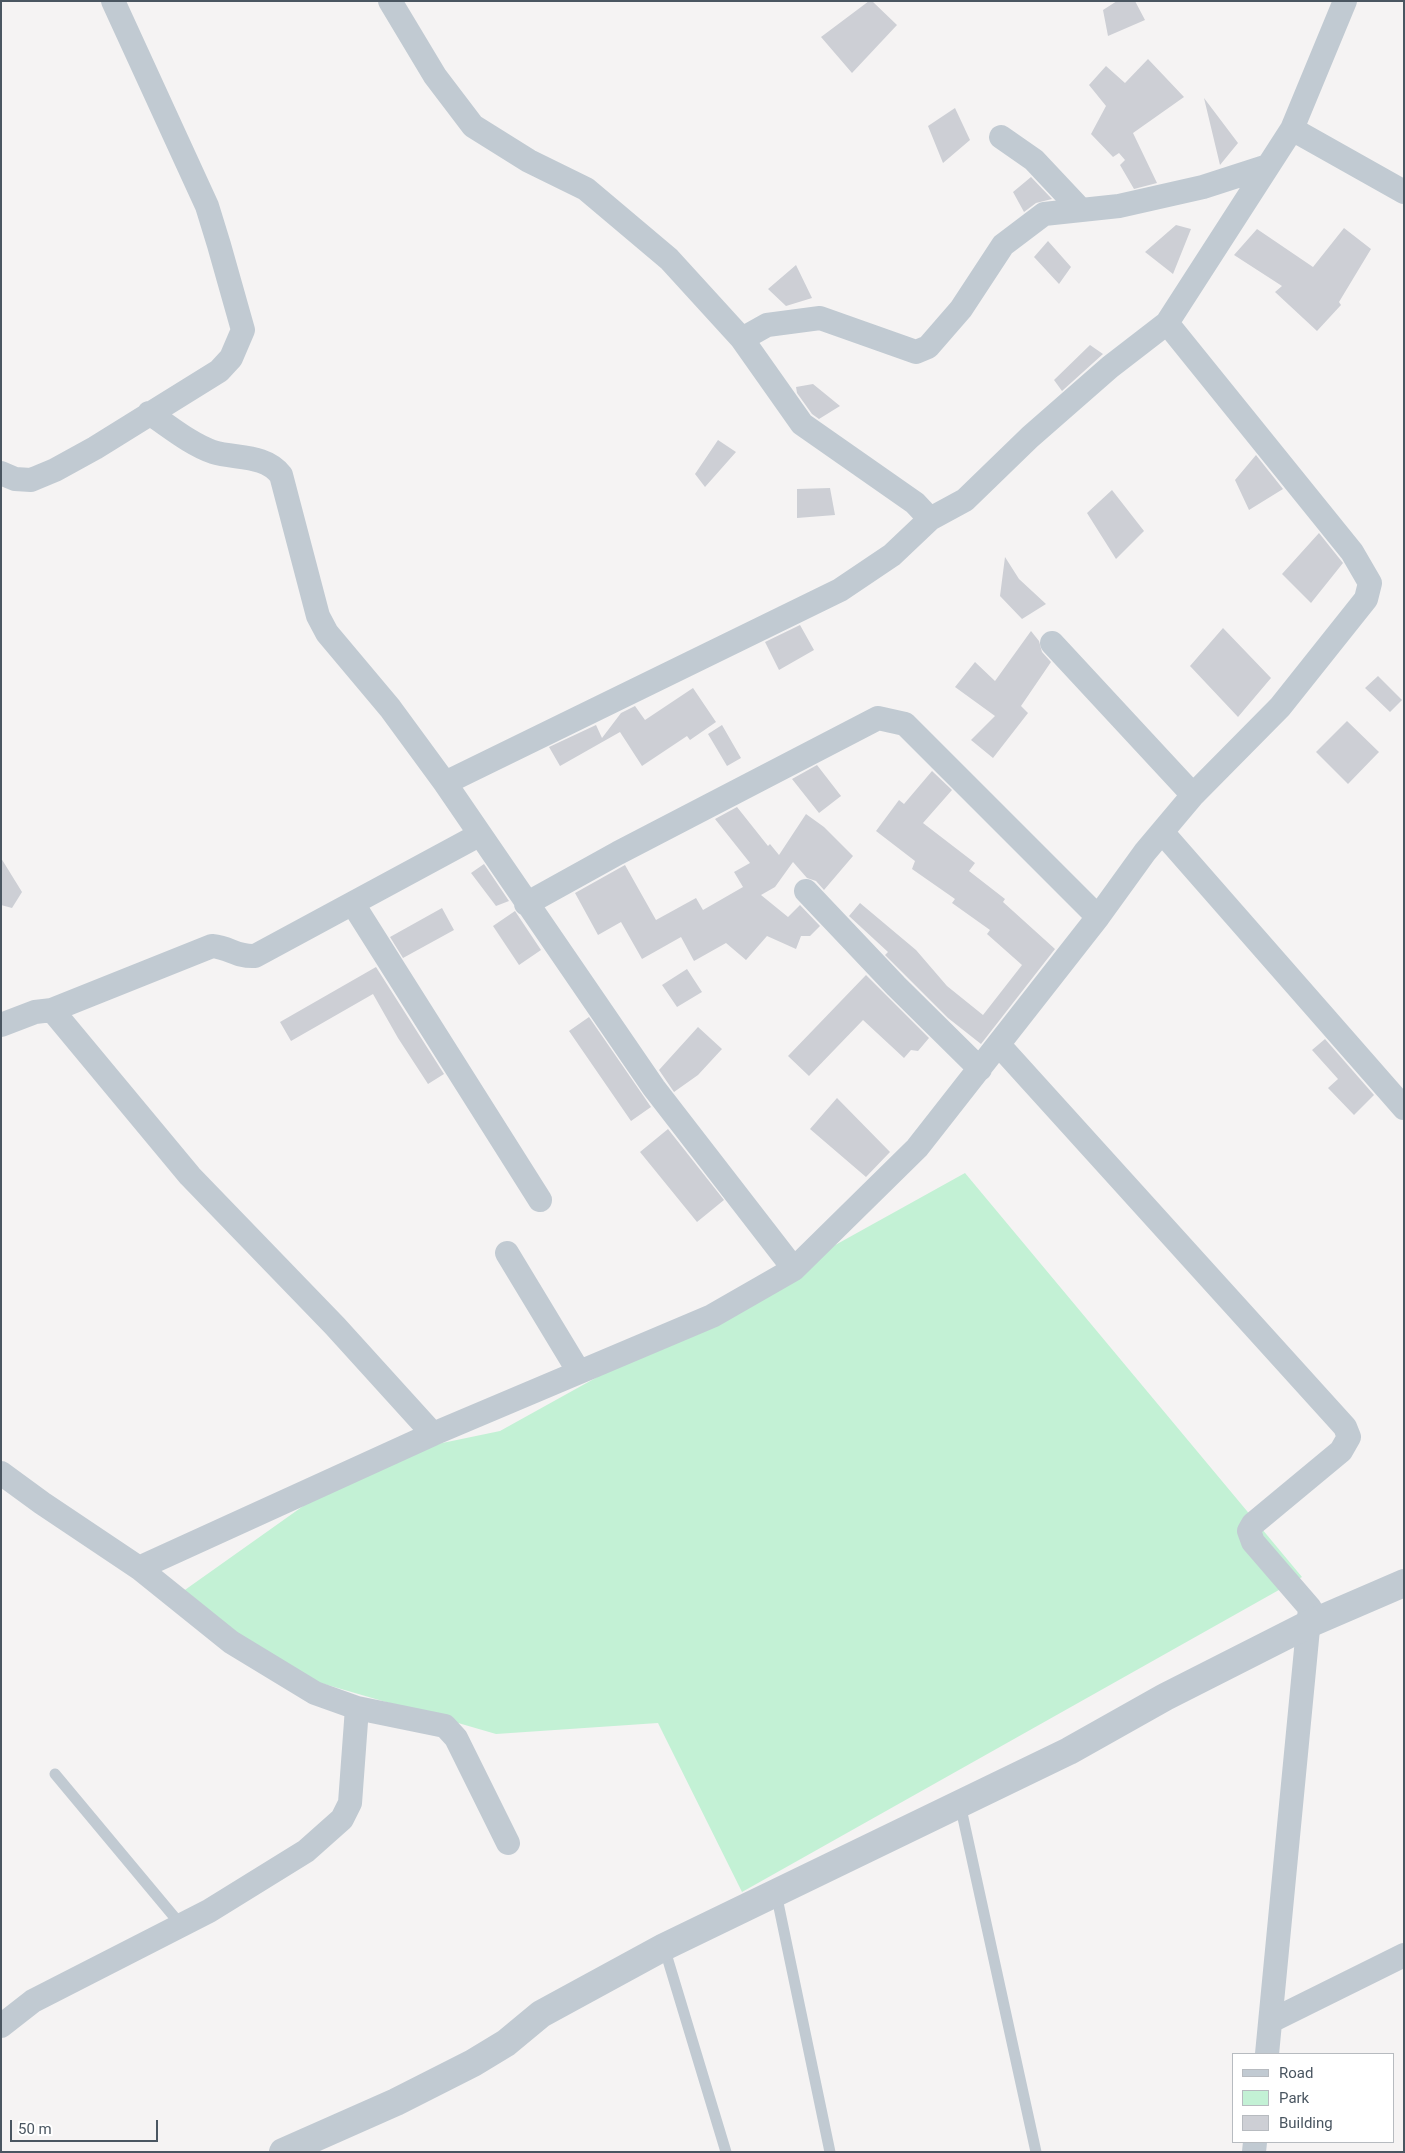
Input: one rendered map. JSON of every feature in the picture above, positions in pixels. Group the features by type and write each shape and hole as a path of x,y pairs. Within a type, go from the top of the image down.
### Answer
{"street":[{"path":"1,473 15,479 31,480 95,448 219,371 239,344 243,330 207,206 113,1"},
{"path":"390,1 435,76 473,126 529,161 586,189 669,259 742,339 802,424 915,503 930,519"},
{"path":"445,783 840,590 892,555 930,519 965,500 1030,437 1110,367 1167,323 1292,129 1345,1"},
{"path":"1292,129 1404,192"},
{"path":"1001,137 1034,160 1081,210"},
{"path":"742,339 767,325 820,318 916,352 921,351 928,347 961,309 1003,245 1018,231 1044,214 1119,206 1203,187 1268,166"},
{"path":"140,1568 433,1434 712,1316 794,1269 917,1148 1098,917 1145,852 1192,795 1280,707 1366,599 1370,583 1352,552 1167,323"},
{"path":"149,413 212,452 262,461 273,465 281,475 318,616 326,633 390,708 445,783 526,904 654,1088 794,1269"},
{"path":"1052,643 1192,795"},
{"path":"526,904 618,853 878,718 905,724 1098,917"},
{"path":"1162,832 1404,1108"},
{"path":"1,1025 35,1012 52,1010 212,946 226,948 241,957 255,956 479,834"},
{"path":"806,891 896,986 980,1069"},
{"path":"353,904 540,1200"},
{"path":"52,1010 190,1176 336,1326 433,1434"},
{"path":"999,1044 1345,1427 1349,1437 1341,1451 1253,1524 1249,1532 1253,1542 1310,1608 1267,2053"},
{"path":"507,1253 579,1372"},
{"path":"1,1473 42,1503 140,1568 231,1642 315,1693 357,1708 445,1726 456,1738 508,1843"},
{"path":"283,2152 396,2102 473,2063 506,2043 540,2014 664,1947 1069,1751 1165,1697 1309,1624 1404,1583"},
{"path":"1,2026 33,2001 181,1925 306,1851 342,1819 350,1803 357,1708"},
{"path":"1271,2021 1404,1955"}],"lane":[{"path":"55,1774 181,1925"},
{"path":"960,1804 1036,2152"},
{"path":"776,1893 830,2152"},
{"path":"664,1947 726,2152"}],"green space":[{"path":"965,1173 1302,1577 742,1892 658,1723 496,1734 293,1675 182,1592 323,1492 423,1447 500,1431"}],"building":[{"path":"869,1 872,1 897,25 852,73 821,37"},
{"path":"1117,1 1135,1 1145,20 1108,36 1103,10"},
{"path":"1148,59 1184,97 1133,133 1157,183 1134,189 1120,165 1125,160 1119,153 1113,157 1091,134 1106,106 1089,85 1106,66 1125,83"},
{"path":"1204,98 1238,143 1220,165"},
{"path":"955,108 970,140 943,163 928,126"},
{"path":"1031,177 1052,199 1036,203 1024,212 1013,192"},
{"path":"1176,225 1191,229 1173,274 1145,252"},
{"path":"1344,228 1371,249 1339,302 1341,305 1317,331 1275,292 1282,286 1234,255 1257,229 1313,267"},
{"path":"1048,241 1071,267 1059,284 1034,257"},
{"path":"796,265 812,298 786,306 768,289"},
{"path":"1090,345 1103,354 1062,391 1054,380"},
{"path":"813,384 840,406 819,419 812,414 797,393 796,387"},
{"path":"718,440 736,452 705,487 695,474"},
{"path":"1256,455 1283,489 1249,510 1235,480"},
{"path":"830,488 835,515 797,518 797,489"},
{"path":"1112,490 1144,531 1116,559 1087,513"},
{"path":"1319,533 1343,563 1311,603 1282,574"},
{"path":"1005,557 1019,579 1046,604 1022,619 1000,596"},
{"path":"800,625 814,650 779,670 765,642"},
{"path":"1223,628 1271,678 1238,717 1190,666"},
{"path":"1031,631 1039,641 1042,652 1051,662 1021,706 1028,713 993,758 971,740 995,716 955,687 975,662 995,681"},
{"path":"1378,676 1402,700 1390,712 1365,688"},
{"path":"693,688 716,722 690,740 687,736 642,766 620,732 560,766 549,747 596,725 602,738 621,713 635,706 645,720"},
{"path":"1347,721 1379,752 1348,784 1316,752"},
{"path":"722,725 741,758 727,766 708,734"},
{"path":"817,765 841,796 819,813 792,779"},
{"path":"932,771 952,790 923,823 975,863 969,871 1005,899 1003,902 1055,949 981,1044 948,1018 885,955 888,952 849,916 860,903 916,950 947,986 983,1015 1022,965 987,934 990,930 952,903 955,899 912,869 915,861 876,831 899,800 904,804"},
{"path":"737,807 768,846 770,844 779,855 806,814 824,827 853,856 824,890 816,881 807,878 793,862 775,887 761,895 788,917 800,905 820,926 810,936 801,936 796,949 767,936 746,960 726,943 694,961 681,937 642,959 621,922 598,935 575,893 625,865 656,920 696,898 703,910 743,887 734,872 750,863 715,819"},
{"path":"1,858 22,892 12,908 1,905"},
{"path":"484,864 509,901 496,906 471,873"},
{"path":"442,908 454,930 403,958 390,937"},
{"path":"515,911 541,950 519,965 493,926"},
{"path":"376,967 444,1074 428,1084 398,1038 373,994 291,1041 280,1022"},
{"path":"687,969 702,992 677,1007 662,985"},
{"path":"866,975 929,1038 918,1051 911,1050 904,1058 863,1020 809,1076 788,1056"},
{"path":"589,1017 651,1107 631,1121 569,1031"},
{"path":"698,1027 722,1049 698,1075 674,1092 659,1070"},
{"path":"1325,1039 1374,1095 1354,1115 1328,1088 1338,1079 1312,1050"},
{"path":"837,1098 890,1152 866,1177 810,1129"},
{"path":"668,1129 724,1200 697,1222 640,1152"}]}
